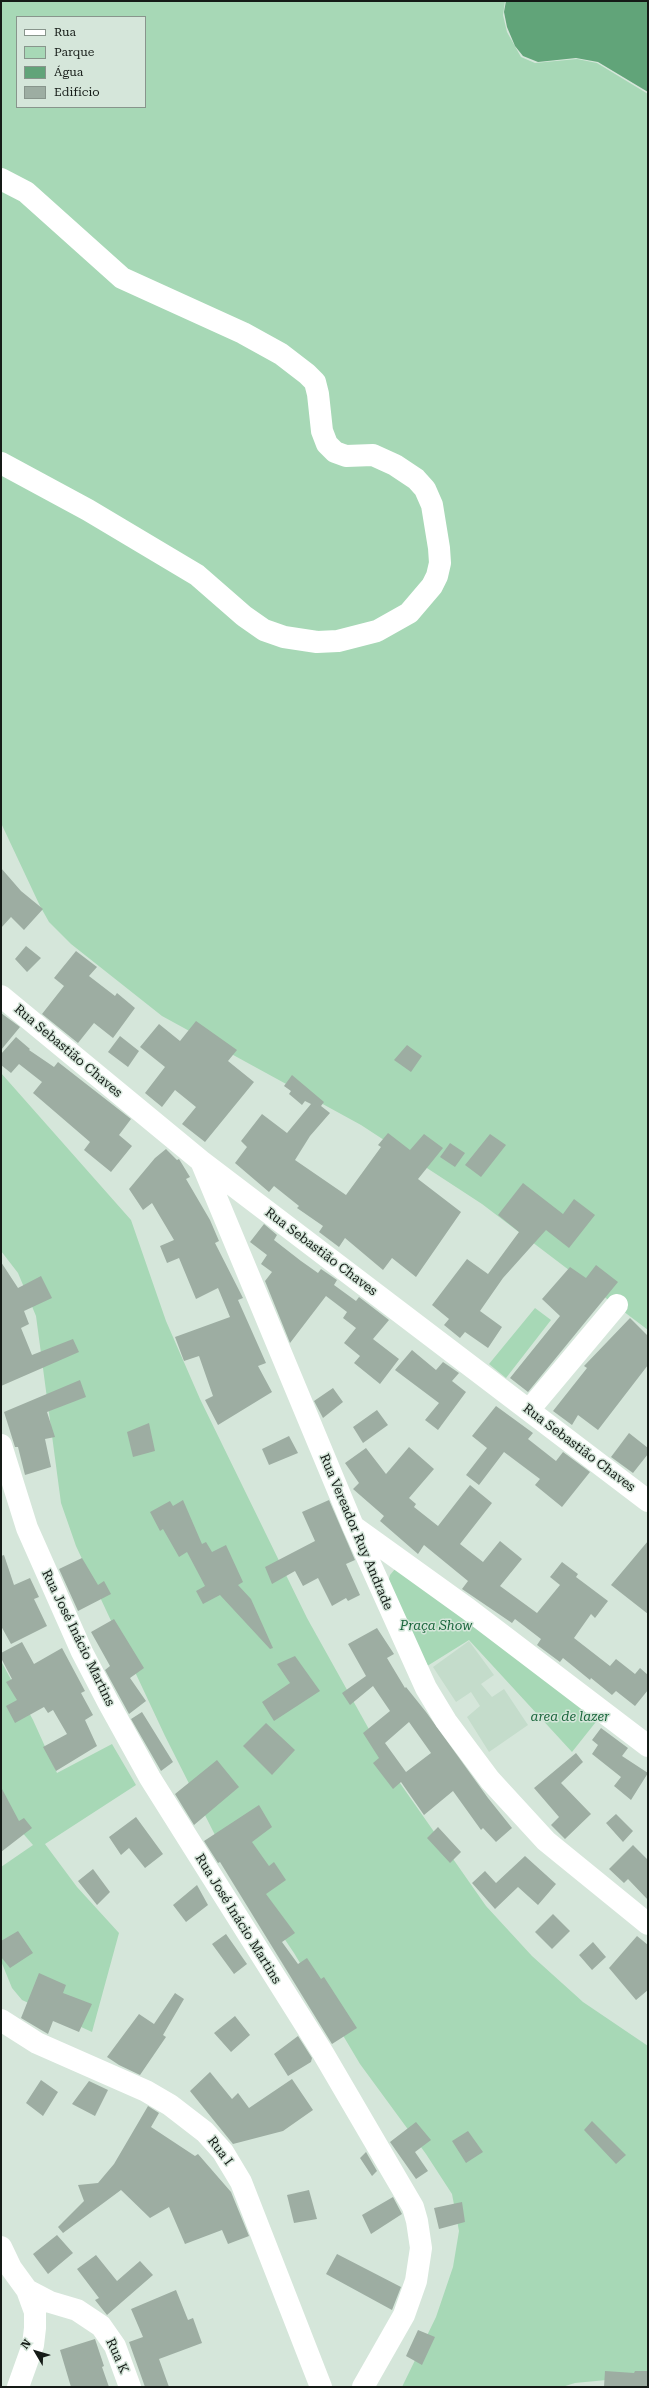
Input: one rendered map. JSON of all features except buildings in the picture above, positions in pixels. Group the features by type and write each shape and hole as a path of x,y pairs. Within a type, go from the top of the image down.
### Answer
{"street":[{"path":"1,179 26,192 122,278 243,333 281,354 307,374 315,382 322,431 327,444 335,452 346,456 373,455 395,464 416,479 424,489 432,505 439,548 440,563 437,576 432,586 408,612 378,631 338,641 317,642 284,638 264,630 244,616 197,575 81,506 1,463"},
{"name":"Rua Sebastião Chaves","path":"1,996 201,1161 648,1501"},
{"name":"Rua Vereador Ruy Andrade","path":"201,1161 353,1526 420,1678 446,1721 490,1780 546,1841 648,1924"},
{"path":"529,1410 617,1305"},
{"name":"Rua José Inácio Martins","path":"1,1445 27,1528 82,1652 108,1702 150,1778 323,2053 413,2207 417,2221 421,2248 416,2281 400,2322 363,2387"},
{"path":"353,1526 645,1736"},
{"name":"Rua I","path":"1,2020 22,2035 146,2091 164,2102 205,2132 223,2152 241,2182 321,2387"},
{"path":"1,2031 10,2031 22,2035"},
{"path":"1,2247 11,2268 27,2290 36,2319 33,2346"},
{"path":"27,2290 50,2302 74,2309"},
{"path":"18,2387 38,2334 48,2320 61,2312 74,2309"},
{"name":"Rua K","path":"74,2309 86,2314 101,2326 115,2346 130,2387"}],"shaded area":[{"path":"469,1641 494,1675 481,1684 492,1697 504,1689 528,1725 489,1752 467,1717 480,1706 471,1692 456,1702 433,1667"}],"green space":[{"path":"1,1 505,1 503,15 507,32 521,57 535,63 577,59 597,63 648,94 648,1330 482,1204 361,1125 162,1016 71,944 49,922 1,823"},
{"path":"1,1073 131,1220 166,1321 200,1399 307,1618 395,1776 486,1906 532,1956 583,2002 648,2046 648,2376 575,2383 562,2387 402,2387 436,2317 453,2267 459,2231 452,2194 426,2154 360,2064 294,1953 216,1837 165,1736 76,1546 61,1503 36,1316 18,1273 1,1251"},
{"path":"535,1308 551,1320 506,1378 489,1364"},
{"path":"395,1569 603,1713 572,1752 469,1640 424,1668 388,1583 390,1575"},
{"path":"1,1661 33,1720 57,1773 112,1744 136,1785 45,1844 77,1887 119,1933 92,2032 22,2000 12,1988 1,1961 1,1867 33,1845 1,1808"}],"water":[{"path":"506,1 648,1 648,92 598,62 576,58 538,62 523,56 515,46 507,27 504,12"}],"park label":[{"name":"Praça Show","path":"436,1626"},
{"name":"area de lazer","path":"570,1717"}]}
